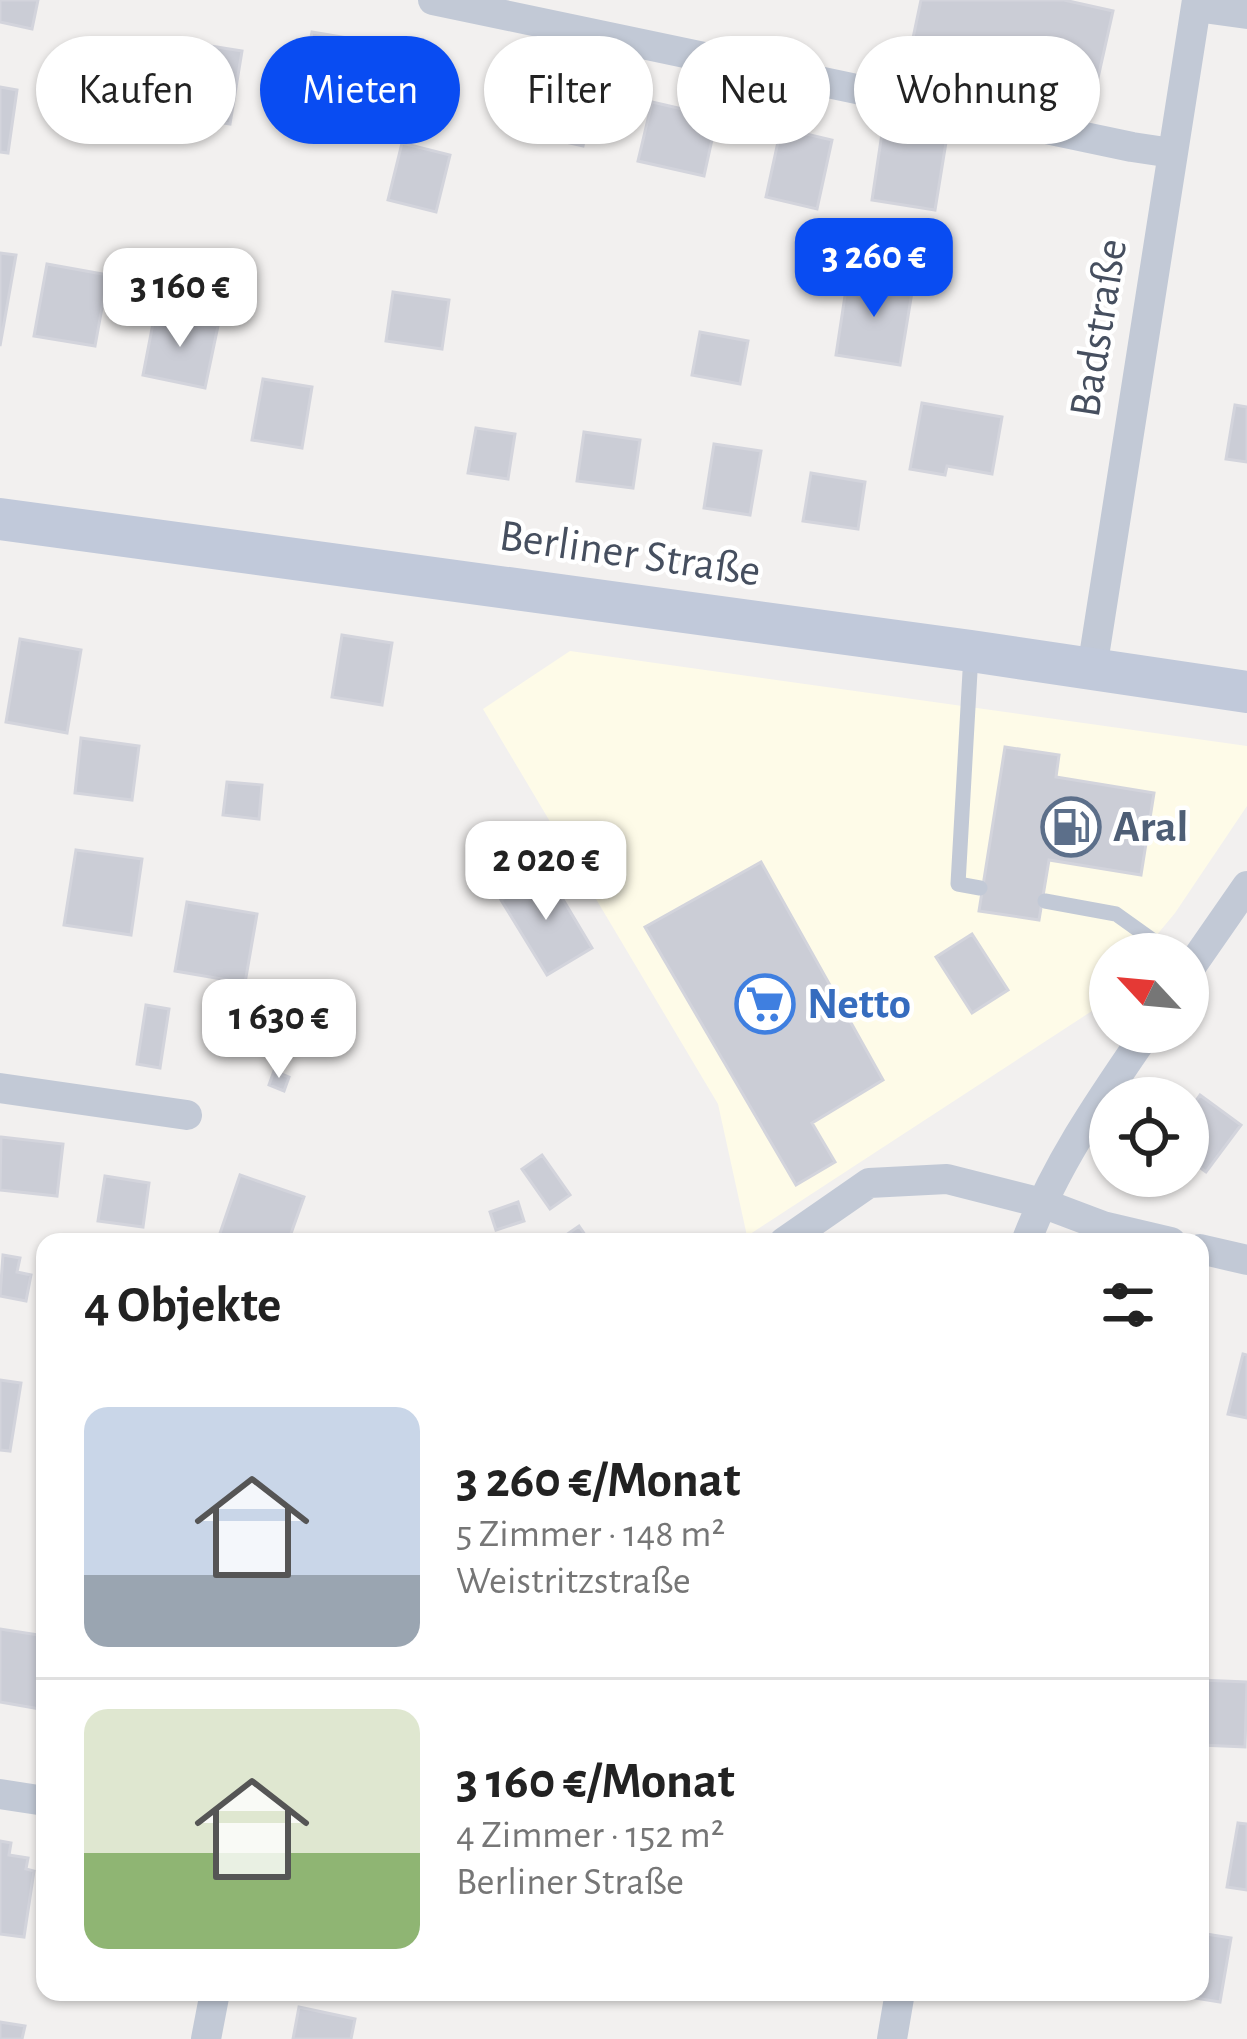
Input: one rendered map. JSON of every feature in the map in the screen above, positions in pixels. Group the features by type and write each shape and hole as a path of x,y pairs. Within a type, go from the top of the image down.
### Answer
{"main road":[{"name":"Berliner Straße","path":"0,519 1247,692"}],"street":[{"path":"433,0 1172,153"},
{"path":"1196,4 1247,14"},
{"name":"Badstraße","path":"1091,669 1196,4"},
{"path":"1209,934 1247,886"},
{"path":"1030,1233 1084,1125 1133,1053"},
{"path":"0,1088 187,1115"},
{"path":"797,1233 869,1183 947,1179 1133,1233"},
{"path":"1209,1251 1247,1260"},
{"path":"0,1794 36,1800"},
{"path":"206,2039 212,2001"},
{"path":"892,2039 898,2001"}],"lane":[{"path":"971,651 958,884 980,888"},
{"path":"1045,901 1116,914 1142,933"}],"shaded area":[{"path":"570,651 1247,746 1247,806 1158,933 1089,933 1089,1013 752,1233 746,1233 718,1104 483,709"}],"building":[{"path":"0,0 38,0 32,29 0,22"},
{"path":"921,0 1064,0 1113,11 1100,69 1100,36 913,36"},
{"path":"236,50 242,51 236,88"},
{"path":"0,87 17,90 8,153 0,152"},
{"path":"653,102 677,108 677,144 711,144 704,176 638,161 642,144 653,144"},
{"path":"832,140 817,209 766,197 778,144 830,144"},
{"path":"402,144 450,155 436,212 388,200"},
{"path":"880,144 946,144 935,210 872,200"},
{"path":"0,253 16,255 0,346"},
{"path":"47,264 108,275 95,346 34,336"},
{"path":"848,276 913,286 900,365 836,355"},
{"path":"393,292 449,300 442,349 386,341"},
{"path":"155,313 218,326 205,388 143,375"},
{"path":"700,332 748,341 740,384 692,375"},
{"path":"263,379 312,387 302,448 252,440"},
{"path":"922,403 1002,417 992,474 947,466 945,475 910,469"},
{"path":"1235,405 1247,407 1247,462 1226,459"},
{"path":"476,428 515,434 508,479 468,473"},
{"path":"584,432 640,440 633,488 577,481"},
{"path":"714,444 761,451 750,515 704,508"},
{"path":"811,473 865,482 858,529 803,521"},
{"path":"342,635 392,643 382,705 332,697"},
{"path":"20,639 81,650 67,733 6,722"},
{"path":"81,738 139,746 132,800 75,793"},
{"name":"Aral","path":"1005,747 1059,755 1056,777 1154,793 1141,875 1049,860 1039,920 979,911"},
{"path":"227,782 262,785 259,819 223,815"},
{"path":"76,850 142,859 131,935 64,925"},
{"name":"Netto","path":"761,862 883,1080 812,1123 835,1162 796,1185 645,927"},
{"path":"546,871 592,948 547,975 501,900"},
{"path":"187,902 257,914 245,983 175,971"},
{"path":"972,934 1008,990 972,1013 936,957"},
{"path":"146,1005 169,1009 160,1068 137,1064"},
{"path":"274,1071 289,1077 284,1091 269,1085"},
{"path":"1209,1102 1241,1125 1209,1168"},
{"path":"1,1137 63,1144 57,1196 0,1190"},
{"path":"542,1155 570,1195 550,1209 522,1169"},
{"path":"240,1175 304,1197 291,1233 220,1233"},
{"path":"105,1176 149,1183 143,1227 98,1221"},
{"path":"518,1202 524,1221 496,1230 490,1212"},
{"path":"3,1255 20,1258 17,1272 31,1275 26,1301 0,1296"},
{"path":"1243,1354 1247,1355 1247,1418 1228,1414"},
{"path":"0,1380 21,1383 10,1451 0,1450"},
{"path":"0,1629 36,1635 36,1708 0,1702"},
{"path":"1209,1680 1247,1682 1245,1747 1209,1745"},
{"path":"1238,1823 1247,1824 1247,1890 1227,1887"},
{"path":"0,1841 11,1843 9,1855 28,1858 26,1869 34,1871 24,1937 0,1934"},
{"path":"1209,1934 1231,1938 1220,2002 1209,2000"},
{"path":"299,2007 355,2019 351,2039 293,2039"},
{"path":"0,2022 25,2026 22,2039 0,2039"}],"place":[{"name":"Aral","path":"1071,827"},
{"name":"Netto","path":"765,1004"}]}
